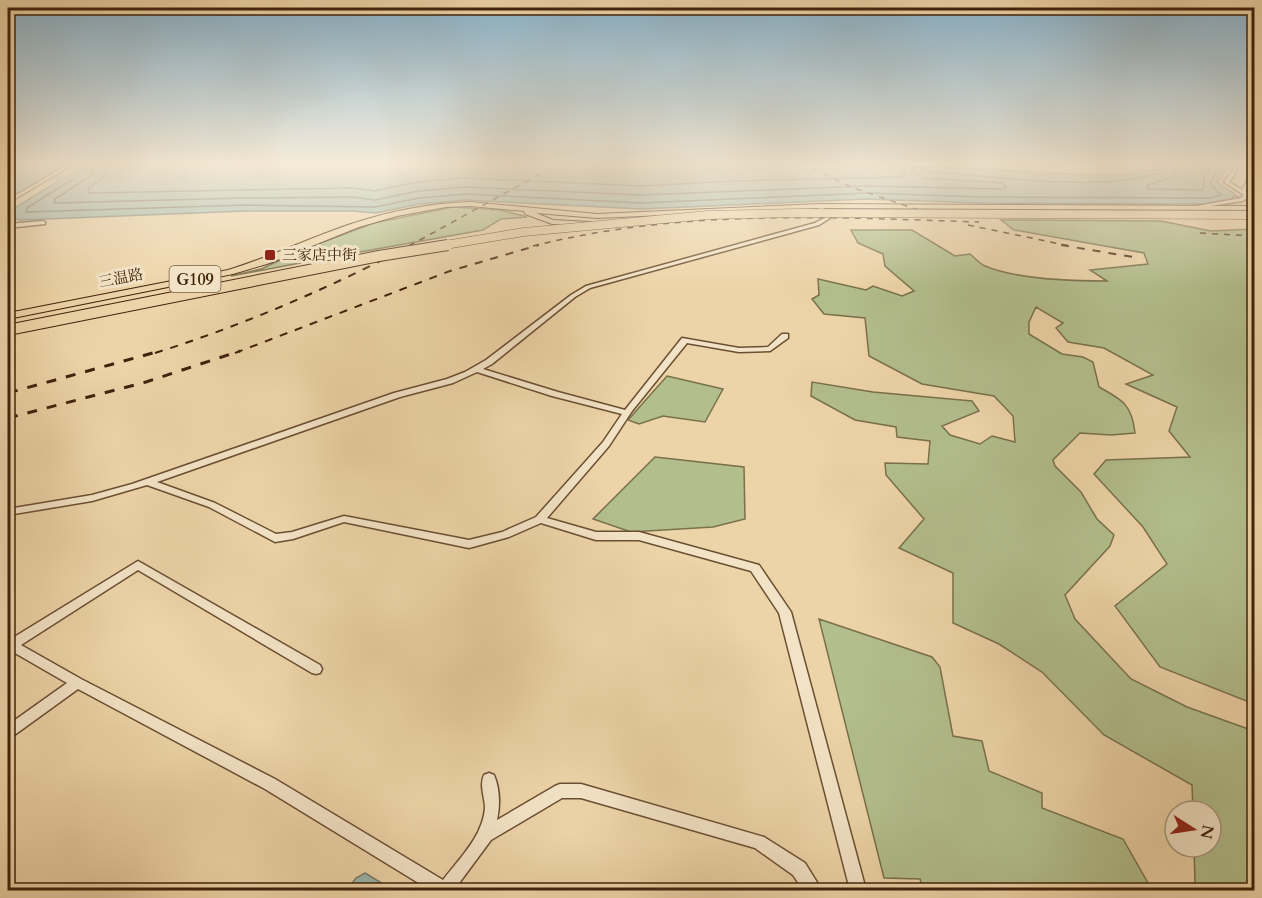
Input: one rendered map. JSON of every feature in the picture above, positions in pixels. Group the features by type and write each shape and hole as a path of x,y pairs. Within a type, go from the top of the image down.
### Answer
{"highway":[{"name":"三温路","path":"8,316 218,275 285,254 328,235 375,220 450,205"},
{"name":"三温路","path":"375,220 458,205 514,210 552,222 571,224 822,209 1065,213 1254,211"},
{"name":"三温路","path":"469,205 597,216 822,209 1198,207 1211,205"},
{"path":"8,325 378,252 520,229 606,219 794,209 1254,211"},
{"path":"750,214 1065,213"},
{"path":"8,330 402,252 524,232 608,222"}],"street":[{"path":"8,512 92,498 147,482 397,395 450,381 476,369 498,355 573,296 588,287 817,224 826,220 822,209"},
{"path":"8,226 43,223"},
{"path":"285,254 323,258"},
{"path":"147,482 212,505 275,538 293,535 344,519 469,544 505,535 540,519 606,444 627,413 685,340 749,350 770,349 785,336"},
{"path":"476,369 555,394 627,413"},
{"path":"540,519 596,536 639,536 755,568 785,612 858,891"},
{"path":"316,669 138,565 9,644 77,683 270,784 444,891 486,835 561,791 581,791 759,842 799,869 812,891"},
{"path":"8,732 77,683"},
{"path":"486,835 492,808 489,780"}],"green space":[{"path":"453,207 501,210 527,217 501,219 483,230 332,257 296,252 374,223"},
{"path":"1001,220 1161,221 1211,231 1254,229 1254,704 1160,667 1115,606 1167,564 1143,527 1094,474 1106,460 1190,457 1169,431 1177,407 1126,384 1153,375 1104,348 1068,342 1056,328 1063,323 1036,307 1029,322 1029,334 1062,354 1083,357 1093,362 1099,387 1125,404 1134,424 1135,433 1111,435 1080,433 1053,460 1055,466 1081,492 1097,519 1114,535 1110,546 1065,595 1075,619 1131,679 1187,707 1254,731 1254,890 1188,890 1195,882 1194,859 1223,859 1223,799 1193,799 1192,785 1104,735 1042,672 999,644 953,623 953,573 899,548 924,519 886,475 885,463 928,464 930,441 897,437 896,427 855,420 811,396 812,382 873,392 972,401 979,411 942,426 950,435 980,444 992,436 1015,442 1013,416 994,396 922,384 869,356 865,318 824,314 812,299 819,295 818,279 866,290 873,286 902,296 914,291 885,266 883,254 858,243 851,230 912,230 955,256 970,254 983,265 998,270 1045,278 1107,281 1090,270 1148,264 1144,253 1014,230"},
{"path":"289,256 321,259 231,276 261,269"},
{"path":"667,376 723,389 705,422 663,416 639,424 628,420"},
{"path":"655,457 744,467 745,519 713,527 631,532 593,519"},
{"path":"819,619 932,657 940,667 953,736 982,741 989,771 1042,793 1042,808 1123,839 1152,890 923,890 920,879 884,878"}],"water":[{"path":"20,205 415,205 376,213 246,211 20,220 10,217 8,212"},
{"path":"562,205 734,205 642,209"},
{"path":"365,873 393,890 347,890 356,878"}],"railway":[{"path":"409,246 484,205"},
{"path":"903,205 936,216"},
{"path":"533,246 589,234 644,226 755,218 866,218 979,222"},
{"path":"968,225 1070,246"},
{"path":"1200,233 1254,236"},
{"path":"155,353 286,305 412,245"},
{"path":"235,353 450,271 539,245"},
{"path":"1061,245 1133,257"},
{"path":"8,393 160,351"},
{"path":"8,418 146,382 240,351"}],"place":[{"name":"三家店中街","path":"270,255"}]}
